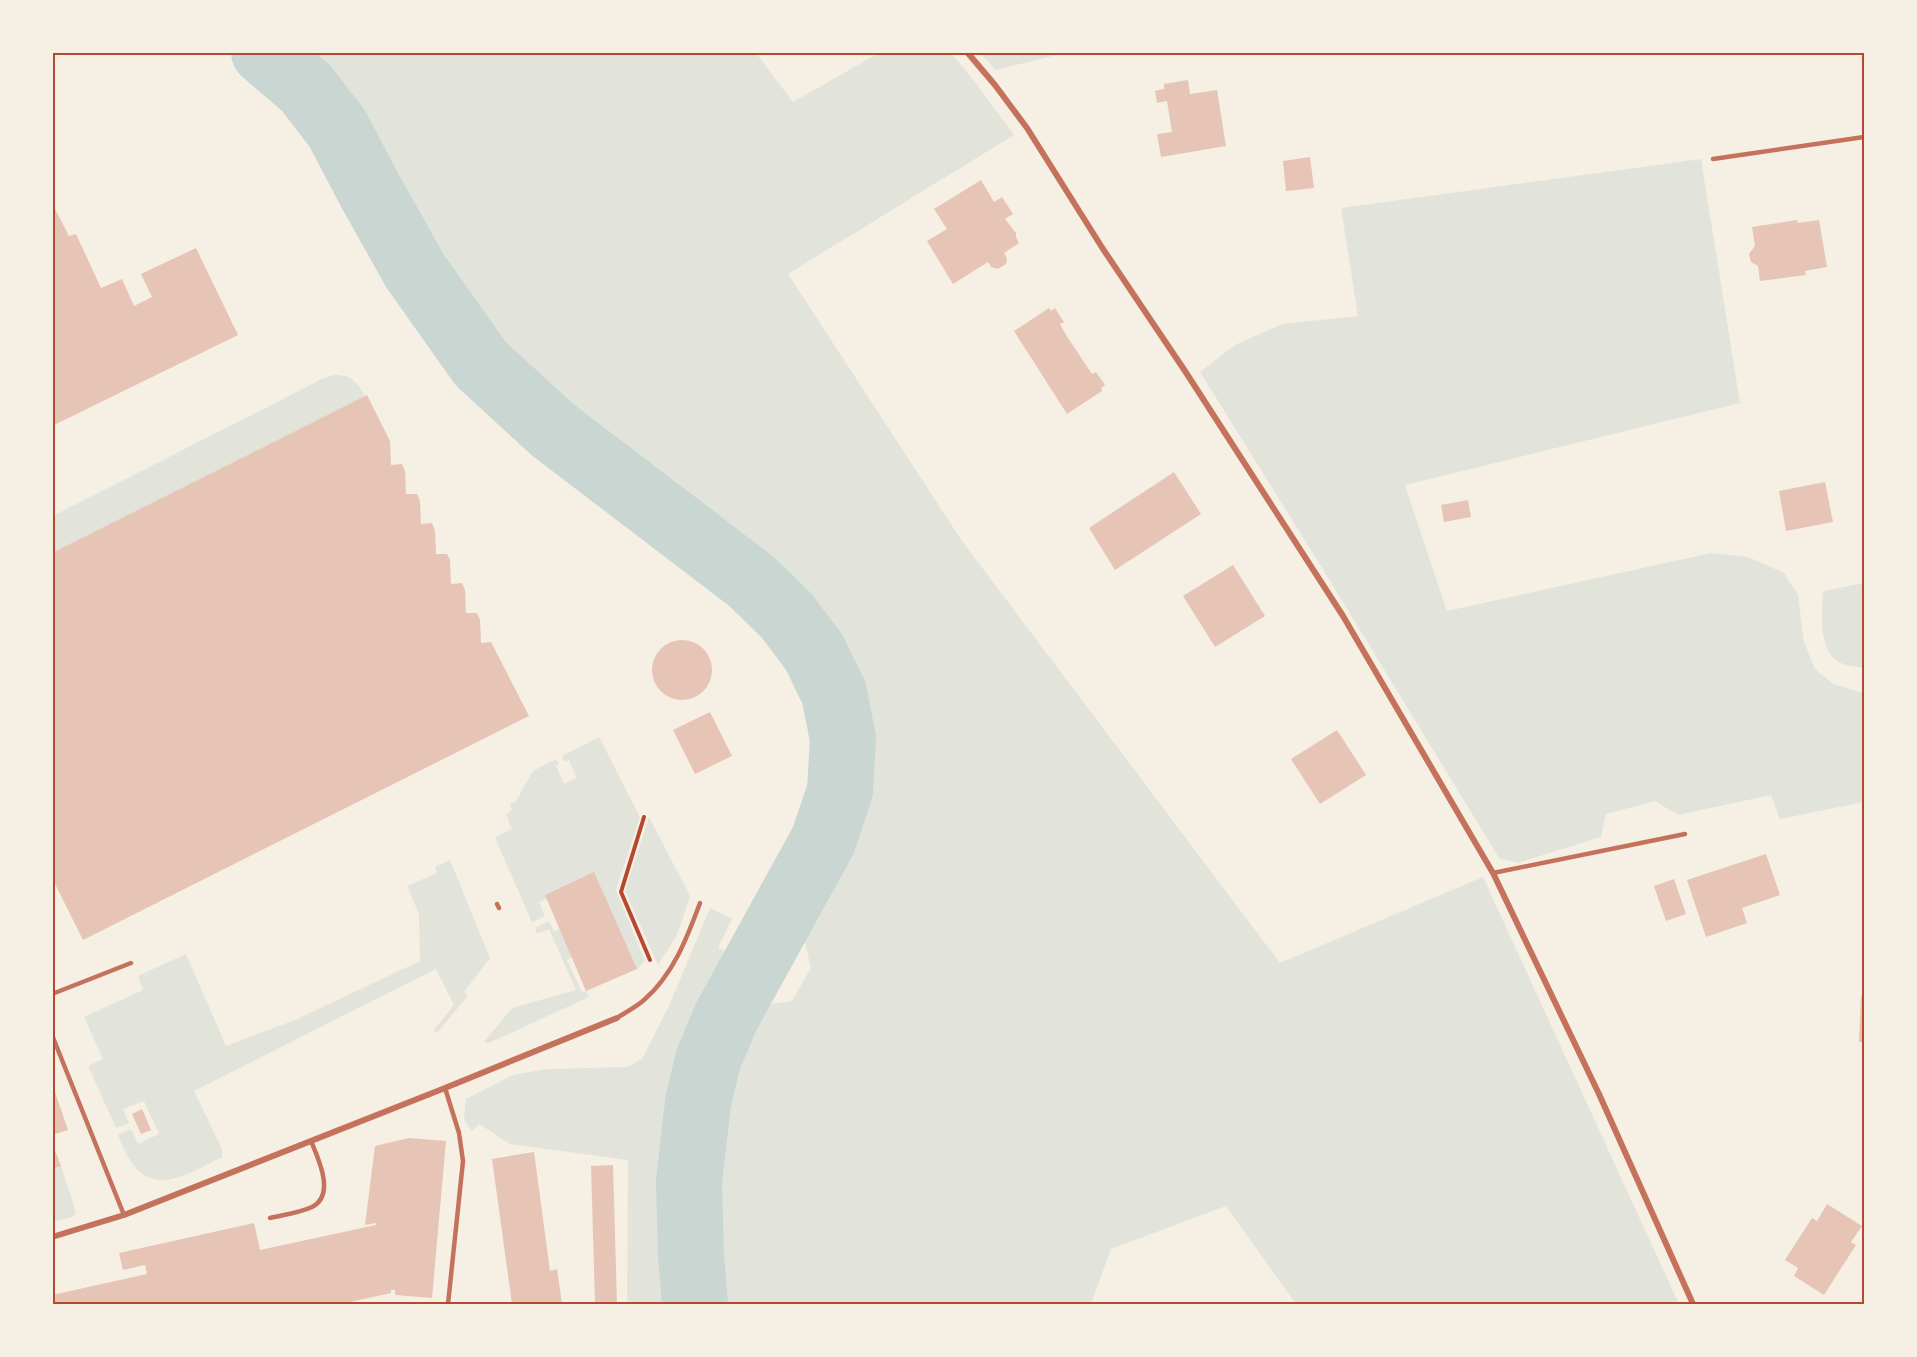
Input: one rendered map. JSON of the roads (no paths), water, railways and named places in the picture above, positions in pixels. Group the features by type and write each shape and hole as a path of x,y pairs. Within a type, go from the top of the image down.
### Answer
{"street":[{"path":"967,52 995,85 1027,129 1343,616 1493,873 1599,1095 1693,1305"},
{"path":"52,1237 124,1215 617,1018"}],"lane":[{"path":"1713,159 1864,137"},
{"path":"1493,873 1685,834"},
{"path":"617,1018 644,1000 672,967 689,934 700,903"},
{"path":"52,994 131,963"},
{"path":"52,1035 124,1215"},
{"path":"52,1054 59,1051"},
{"path":"445,1088 459,1133 463,1161 448,1305"},
{"path":"270,1218 313,1207 319,1202 323,1193 324,1180 322,1168 311,1141"}],"waterway":[{"path":"264,52 306,88 337,128 415,271 481,364 553,430 751,581 786,615 814,652 834,693 843,739 840,791 823,841 726,1017 708,1060 698,1103 689,1181 695,1304"}]}
